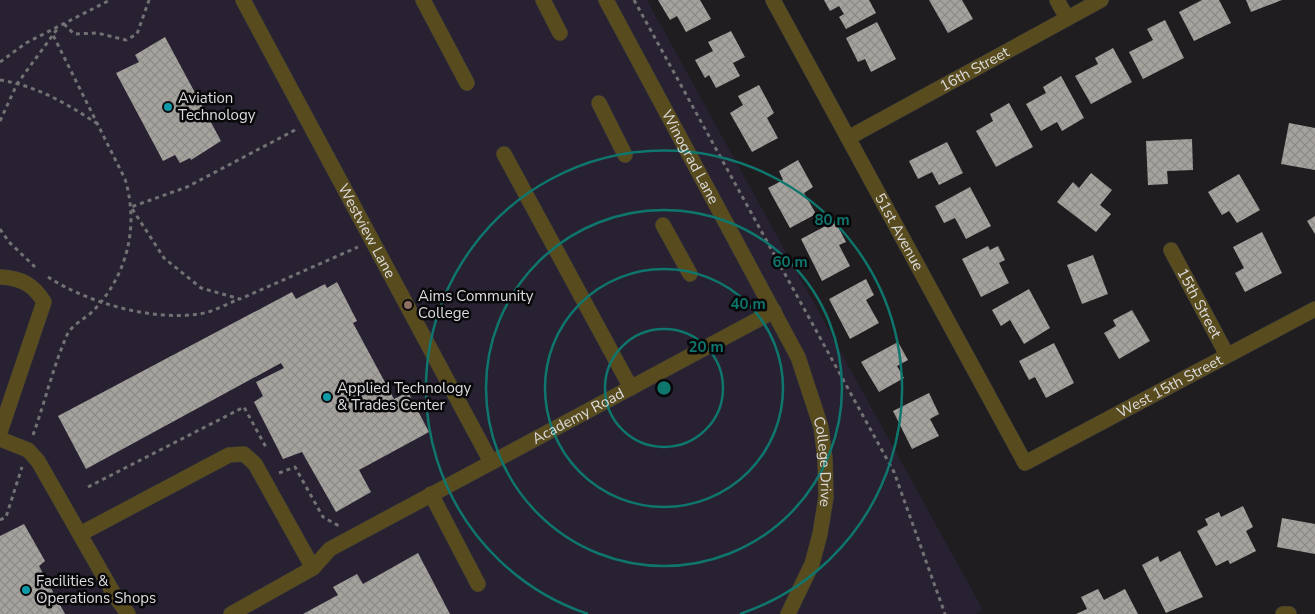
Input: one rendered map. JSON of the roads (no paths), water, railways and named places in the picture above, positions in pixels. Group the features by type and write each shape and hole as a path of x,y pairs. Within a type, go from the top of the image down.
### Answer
{"street":[{"name":"Westview Lane","path":"243,0 491,462"},
{"path":"423,0 467,83"},
{"path":"543,0 560,33"},
{"name":"Winograd Lane","path":"606,0 774,311"},
{"name":"51st Avenue","path":"773,0 1025,463"},
{"path":"1057,0 1067,18"},
{"name":"16th Street","path":"848,138 1101,0"},
{"path":"599,103 625,155"},
{"path":"504,154 630,388"},
{"path":"663,225 690,274"},
{"name":"15th Street","path":"1171,250 1227,355"},
{"path":"0,277 25,282 37,290 44,302 0,432"},
{"name":"West 15th Street","path":"1025,463 1315,308"},
{"name":"Academy Road","path":"230,614 313,568 330,549 774,311"},
{"name":"College Drive","path":"774,311 798,357 808,385 821,427 825,460 826,497 820,534 812,564 796,601 788,614"},
{"path":"0,439 28,450 38,460 114,596 128,614"},
{"path":"80,534 229,455 244,454 255,464 313,568"},
{"path":"431,494 478,584"},
{"path":"1283,614 1288,614"}],"place":[{"name":"Aviation Technology","path":"168,107"},
{"name":"Aims Community College","path":"408,305"},
{"name":"Applied Technology & Trades Center","path":"327,397"},
{"name":"Facilities & Operations Shops","path":"26,590"}]}
